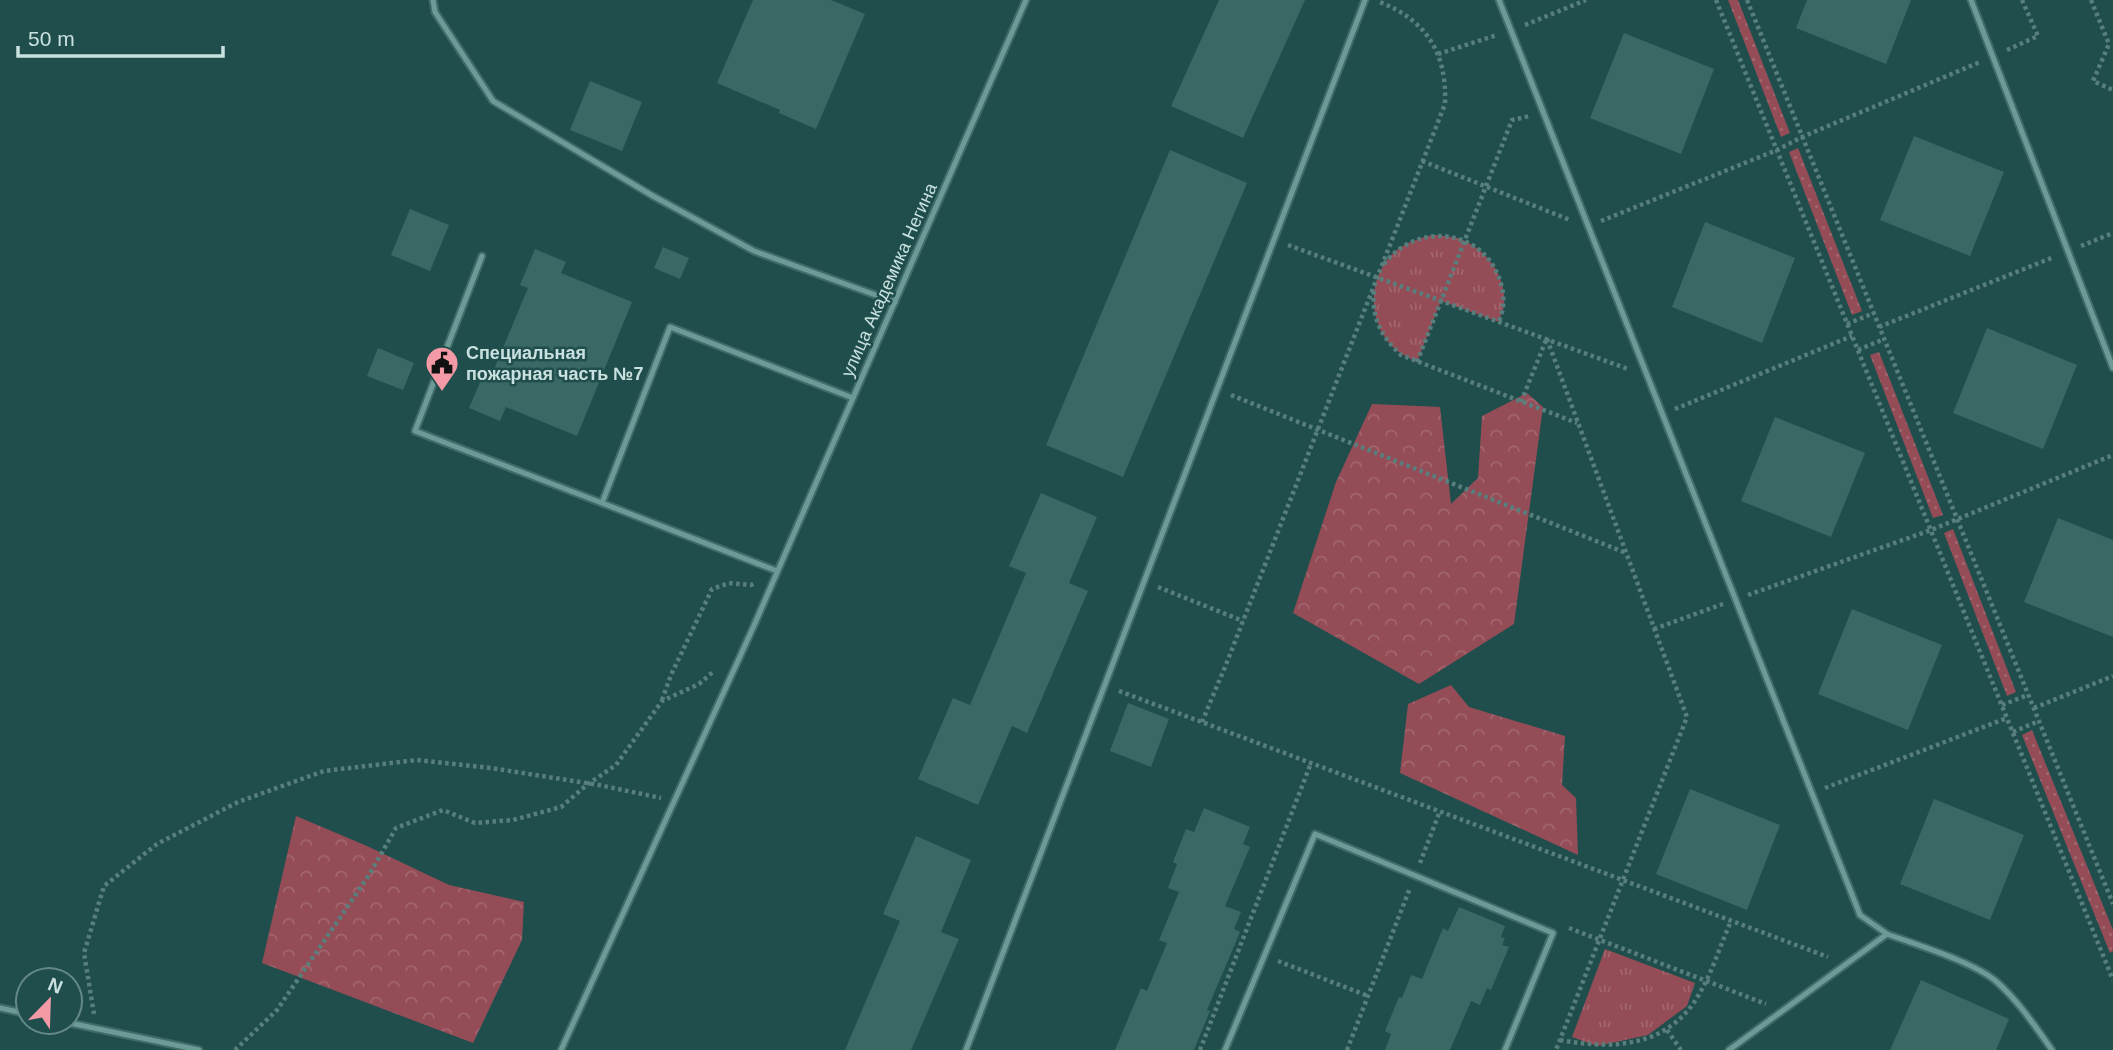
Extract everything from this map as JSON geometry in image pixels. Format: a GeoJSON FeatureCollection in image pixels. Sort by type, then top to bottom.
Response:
{"type":"FeatureCollection","features":[{"type":"Feature","properties":{"kind":"lane"},"geometry":{"type":"LineString","coordinates":[[433,0],[435,12],[493,101],[653,196],[754,251],[895,302]]}},
{"type":"Feature","properties":{"kind":"lane","name":"улица Академика Негина"},"geometry":{"type":"LineString","coordinates":[[561,1050],[777,571],[1026,0]]}},
{"type":"Feature","properties":{"kind":"lane"},"geometry":{"type":"LineString","coordinates":[[966,1050],[1365,0]]}},
{"type":"Feature","properties":{"kind":"lane"},"geometry":{"type":"LineString","coordinates":[[1499,0],[1860,915],[1887,934],[1976,969],[1996,980],[2021,1007],[2052,1050]]}},
{"type":"Feature","properties":{"kind":"lane"},"geometry":{"type":"LineString","coordinates":[[1971,0],[2113,368]]}},
{"type":"Feature","properties":{"kind":"lane"},"geometry":{"type":"LineString","coordinates":[[482,256],[415,431],[777,571]]}},
{"type":"Feature","properties":{"kind":"lane"},"geometry":{"type":"LineString","coordinates":[[601,503],[670,327],[853,397]]}},
{"type":"Feature","properties":{"kind":"lane"},"geometry":{"type":"LineString","coordinates":[[1225,1050],[1315,834],[1553,933],[1505,1050]]}},
{"type":"Feature","properties":{"kind":"lane"},"geometry":{"type":"LineString","coordinates":[[1729,1050],[1887,934]]}},
{"type":"Feature","properties":{"kind":"lane"},"geometry":{"type":"LineString","coordinates":[[84,1026],[199,1050]]}},
{"type":"Feature","properties":{"kind":"path"},"geometry":{"type":"LineString","coordinates":[[1202,722],[1445,104],[1443,70],[1438,54],[1422,29],[1399,10],[1376,0]]}},
{"type":"Feature","properties":{"kind":"path"},"geometry":{"type":"LineString","coordinates":[[1716,0],[2113,979]]}},
{"type":"Feature","properties":{"kind":"path"},"geometry":{"type":"LineString","coordinates":[[1747,0],[2113,904]]}},
{"type":"Feature","properties":{"kind":"path"},"geometry":{"type":"LineString","coordinates":[[1422,161],[1548,213],[1589,226],[1777,150],[2038,36],[2022,0]]}},
{"type":"Feature","properties":{"kind":"path"},"geometry":{"type":"LineString","coordinates":[[2091,0],[2109,44],[2093,82],[2113,90]]}},
{"type":"Feature","properties":{"kind":"path"},"geometry":{"type":"LineString","coordinates":[[1417,362],[1513,120],[1544,113]]}},
{"type":"Feature","properties":{"kind":"path"},"geometry":{"type":"LineString","coordinates":[[1879,327],[2113,233]]}},
{"type":"Feature","properties":{"kind":"path"},"geometry":{"type":"LineString","coordinates":[[1499,322],[1504,305],[1499,275],[1491,262],[1465,241],[1450,236],[1432,235],[1414,240],[1385,261],[1377,277],[1373,295],[1374,312],[1379,328],[1401,355],[1577,423]]}},
{"type":"Feature","properties":{"kind":"path"},"geometry":{"type":"LineString","coordinates":[[1274,240],[1646,376]]}},
{"type":"Feature","properties":{"kind":"path"},"geometry":{"type":"LineString","coordinates":[[1847,324],[1874,313]]}},
{"type":"Feature","properties":{"kind":"path"},"geometry":{"type":"LineString","coordinates":[[1662,413],[1852,336]]}},
{"type":"Feature","properties":{"kind":"path"},"geometry":{"type":"LineString","coordinates":[[1521,402],[1546,339]]}},
{"type":"Feature","properties":{"kind":"path"},"geometry":{"type":"LineString","coordinates":[[1546,339],[1687,717],[1556,1050]]}},
{"type":"Feature","properties":{"kind":"path"},"geometry":{"type":"LineString","coordinates":[[1858,350],[1884,339]]}},
{"type":"Feature","properties":{"kind":"path"},"geometry":{"type":"LineString","coordinates":[[1217,390],[1626,554]]}},
{"type":"Feature","properties":{"kind":"path"},"geometry":{"type":"LineString","coordinates":[[1654,629],[1931,530],[2113,455]]}},
{"type":"Feature","properties":{"kind":"path"},"geometry":{"type":"LineString","coordinates":[[235,1050],[276,1010],[354,898],[396,828],[443,810],[475,823],[513,820],[561,807],[616,765],[662,701],[671,675],[712,589],[729,583],[751,584],[777,571]]}},
{"type":"Feature","properties":{"kind":"path"},"geometry":{"type":"LineString","coordinates":[[1144,581],[1243,621]]}},
{"type":"Feature","properties":{"kind":"path"},"geometry":{"type":"LineString","coordinates":[[662,701],[699,684],[719,667]]}},
{"type":"Feature","properties":{"kind":"path"},"geometry":{"type":"LineString","coordinates":[[2034,708],[2113,676]]}},
{"type":"Feature","properties":{"kind":"path"},"geometry":{"type":"LineString","coordinates":[[1105,685],[1847,964]]}},
{"type":"Feature","properties":{"kind":"path"},"geometry":{"type":"LineString","coordinates":[[2002,705],[2028,695]]}},
{"type":"Feature","properties":{"kind":"path"},"geometry":{"type":"LineString","coordinates":[[1812,793],[2007,718]]}},
{"type":"Feature","properties":{"kind":"path"},"geometry":{"type":"LineString","coordinates":[[2013,732],[2039,722]]}},
{"type":"Feature","properties":{"kind":"path"},"geometry":{"type":"LineString","coordinates":[[96,1028],[84,953],[104,886],[157,844],[238,802],[324,771],[417,760],[491,768],[675,801]]}},
{"type":"Feature","properties":{"kind":"path"},"geometry":{"type":"LineString","coordinates":[[1200,1050],[1311,763]]}},
{"type":"Feature","properties":{"kind":"path"},"geometry":{"type":"LineString","coordinates":[[1347,1050],[1440,811]]}},
{"type":"Feature","properties":{"kind":"path"},"geometry":{"type":"LineString","coordinates":[[1560,1040],[1577,1046],[1615,1049],[1651,1040],[1667,1030],[1690,1008],[1706,981],[1731,921]]}},
{"type":"Feature","properties":{"kind":"path"},"geometry":{"type":"LineString","coordinates":[[1553,933],[1563,926],[1783,1011]]}},
{"type":"Feature","properties":{"kind":"path"},"geometry":{"type":"LineString","coordinates":[[1240,946],[1368,996]]}},
{"type":"Feature","properties":{"kind":"path"},"geometry":{"type":"LineString","coordinates":[[1667,1030],[1681,1050]]}},
{"type":"Feature","properties":{"kind":"green space"},"geometry":{"type":"Polygon","coordinates":[[[1728,0],[1738,0],[1790,133],[1781,137],[1728,0]]]}},
{"type":"Feature","properties":{"kind":"green space"},"geometry":{"type":"Polygon","coordinates":[[[1798,148],[1862,311],[1852,315],[1789,152],[1798,148]]]}},
{"type":"Feature","properties":{"kind":"green space"},"geometry":{"type":"Polygon","coordinates":[[[1432,235],[1461,239],[1482,252],[1499,276],[1503,286],[1504,306],[1499,322],[1441,301],[1417,362],[1396,350],[1382,333],[1374,307],[1374,293],[1382,267],[1390,256],[1405,245],[1432,235]]]}},
{"type":"Feature","properties":{"kind":"green space"},"geometry":{"type":"Polygon","coordinates":[[[1879,352],[1943,515],[1933,518],[1870,355],[1879,352]]]}},
{"type":"Feature","properties":{"kind":"green space"},"geometry":{"type":"Polygon","coordinates":[[[1527,393],[1543,407],[1514,624],[1419,684],[1293,613],[1336,482],[1372,404],[1440,407],[1451,504],[1478,478],[1482,416],[1527,393]]]}},
{"type":"Feature","properties":{"kind":"green space"},"geometry":{"type":"Polygon","coordinates":[[[1953,529],[2016,692],[2007,696],[1944,533],[1953,529]]]}},
{"type":"Feature","properties":{"kind":"green space"},"geometry":{"type":"Polygon","coordinates":[[[1451,685],[1469,707],[1565,736],[1562,785],[1576,798],[1578,855],[1400,773],[1408,704],[1451,685]]]}},
{"type":"Feature","properties":{"kind":"green space"},"geometry":{"type":"Polygon","coordinates":[[[2032,730],[2113,930],[2113,951],[2110,953],[2022,735],[2032,730]]]}},
{"type":"Feature","properties":{"kind":"green space"},"geometry":{"type":"Polygon","coordinates":[[[296,816],[449,885],[524,902],[522,940],[473,1043],[262,963],[296,816]]]}},
{"type":"Feature","properties":{"kind":"green space"},"geometry":{"type":"Polygon","coordinates":[[[1605,949],[1695,983],[1687,1006],[1648,1035],[1597,1046],[1572,1037],[1605,949]]]}},
{"type":"Feature","properties":{"kind":"building"},"geometry":{"type":"Polygon","coordinates":[[[753,0],[831,0],[865,14],[816,129],[717,83],[753,0]]]}},
{"type":"Feature","properties":{"kind":"building"},"geometry":{"type":"Polygon","coordinates":[[[1219,0],[1305,0],[1243,138],[1171,106],[1219,0]]]}},
{"type":"Feature","properties":{"kind":"building"},"geometry":{"type":"Polygon","coordinates":[[[1807,0],[1911,0],[1886,64],[1796,28],[1807,0]]]}},
{"type":"Feature","properties":{"kind":"building"},"geometry":{"type":"Polygon","coordinates":[[[1624,33],[1714,69],[1681,154],[1590,118],[1624,33]]]}},
{"type":"Feature","properties":{"kind":"building"},"geometry":{"type":"Polygon","coordinates":[[[590,81],[642,102],[622,151],[570,130],[590,81]]]}},
{"type":"Feature","properties":{"kind":"building"},"geometry":{"type":"Polygon","coordinates":[[[1914,136],[2004,172],[1970,256],[1880,220],[1914,136]]]}},
{"type":"Feature","properties":{"kind":"building"},"geometry":{"type":"Polygon","coordinates":[[[1170,150],[1247,183],[1123,477],[1046,445],[1170,150]]]}},
{"type":"Feature","properties":{"kind":"building"},"geometry":{"type":"Polygon","coordinates":[[[410,209],[449,225],[430,271],[391,255],[410,209]]]}},
{"type":"Feature","properties":{"kind":"building"},"geometry":{"type":"Polygon","coordinates":[[[1705,222],[1795,258],[1762,343],[1672,307],[1705,222]]]}},
{"type":"Feature","properties":{"kind":"building"},"geometry":{"type":"Polygon","coordinates":[[[663,247],[689,258],[680,279],[654,268],[663,247]]]}},
{"type":"Feature","properties":{"kind":"building"},"geometry":{"type":"Polygon","coordinates":[[[535,249],[566,262],[561,273],[632,302],[577,436],[506,407],[500,421],[469,408],[485,371],[492,374],[528,288],[520,285],[535,249]]]}},
{"type":"Feature","properties":{"kind":"building"},"geometry":{"type":"Polygon","coordinates":[[[1987,328],[2077,365],[2043,449],[1953,413],[1987,328]]]}},
{"type":"Feature","properties":{"kind":"building"},"geometry":{"type":"Polygon","coordinates":[[[378,348],[414,363],[403,390],[367,376],[378,348]]]}},
{"type":"Feature","properties":{"kind":"building"},"geometry":{"type":"Polygon","coordinates":[[[1775,417],[1865,453],[1831,537],[1741,501],[1775,417]]]}},
{"type":"Feature","properties":{"kind":"building"},"geometry":{"type":"Polygon","coordinates":[[[1041,493],[1097,517],[1069,583],[1088,591],[1027,733],[1012,726],[978,805],[918,779],[953,698],[970,705],[1026,573],[1009,566],[1041,493]]]}},
{"type":"Feature","properties":{"kind":"building"},"geometry":{"type":"Polygon","coordinates":[[[2058,518],[2113,540],[2113,637],[2024,602],[2058,518]]]}},
{"type":"Feature","properties":{"kind":"building"},"geometry":{"type":"Polygon","coordinates":[[[1852,609],[1942,645],[1908,730],[1818,694],[1852,609]]]}},
{"type":"Feature","properties":{"kind":"building"},"geometry":{"type":"Polygon","coordinates":[[[1128,703],[1169,719],[1151,767],[1110,751],[1128,703]]]}},
{"type":"Feature","properties":{"kind":"building"},"geometry":{"type":"Polygon","coordinates":[[[1690,789],[1780,825],[1747,910],[1656,874],[1690,789]]]}},
{"type":"Feature","properties":{"kind":"building"},"geometry":{"type":"Polygon","coordinates":[[[1934,799],[2024,835],[1990,920],[1900,884],[1934,799]]]}},
{"type":"Feature","properties":{"kind":"building"},"geometry":{"type":"Polygon","coordinates":[[[1204,808],[1250,827],[1243,844],[1250,847],[1225,906],[1241,912],[1234,929],[1240,932],[1207,1010],[1210,1011],[1194,1050],[1115,1050],[1141,988],[1147,991],[1167,943],[1159,940],[1179,892],[1168,888],[1177,864],[1173,862],[1186,829],[1194,832],[1204,808]]]}},
{"type":"Feature","properties":{"kind":"building"},"geometry":{"type":"Polygon","coordinates":[[[916,836],[971,860],[941,932],[959,939],[911,1050],[845,1050],[900,921],[883,914],[916,836]]]}},
{"type":"Feature","properties":{"kind":"building"},"geometry":{"type":"Polygon","coordinates":[[[1459,907],[1505,926],[1501,937],[1505,938],[1502,945],[1509,947],[1491,990],[1487,988],[1480,1005],[1471,1001],[1450,1050],[1385,1050],[1391,1034],[1385,1031],[1399,997],[1402,998],[1411,975],[1422,979],[1443,928],[1448,931],[1459,907]]]}},
{"type":"Feature","properties":{"kind":"building"},"geometry":{"type":"Polygon","coordinates":[[[1921,980],[2009,1019],[1996,1050],[1890,1050],[1921,980]]]}},
{"type":"Feature","properties":{"kind":"place","name":"Специальная пожарная часть №7"},"geometry":{"type":"Point","coordinates":[442,393]}}]}
